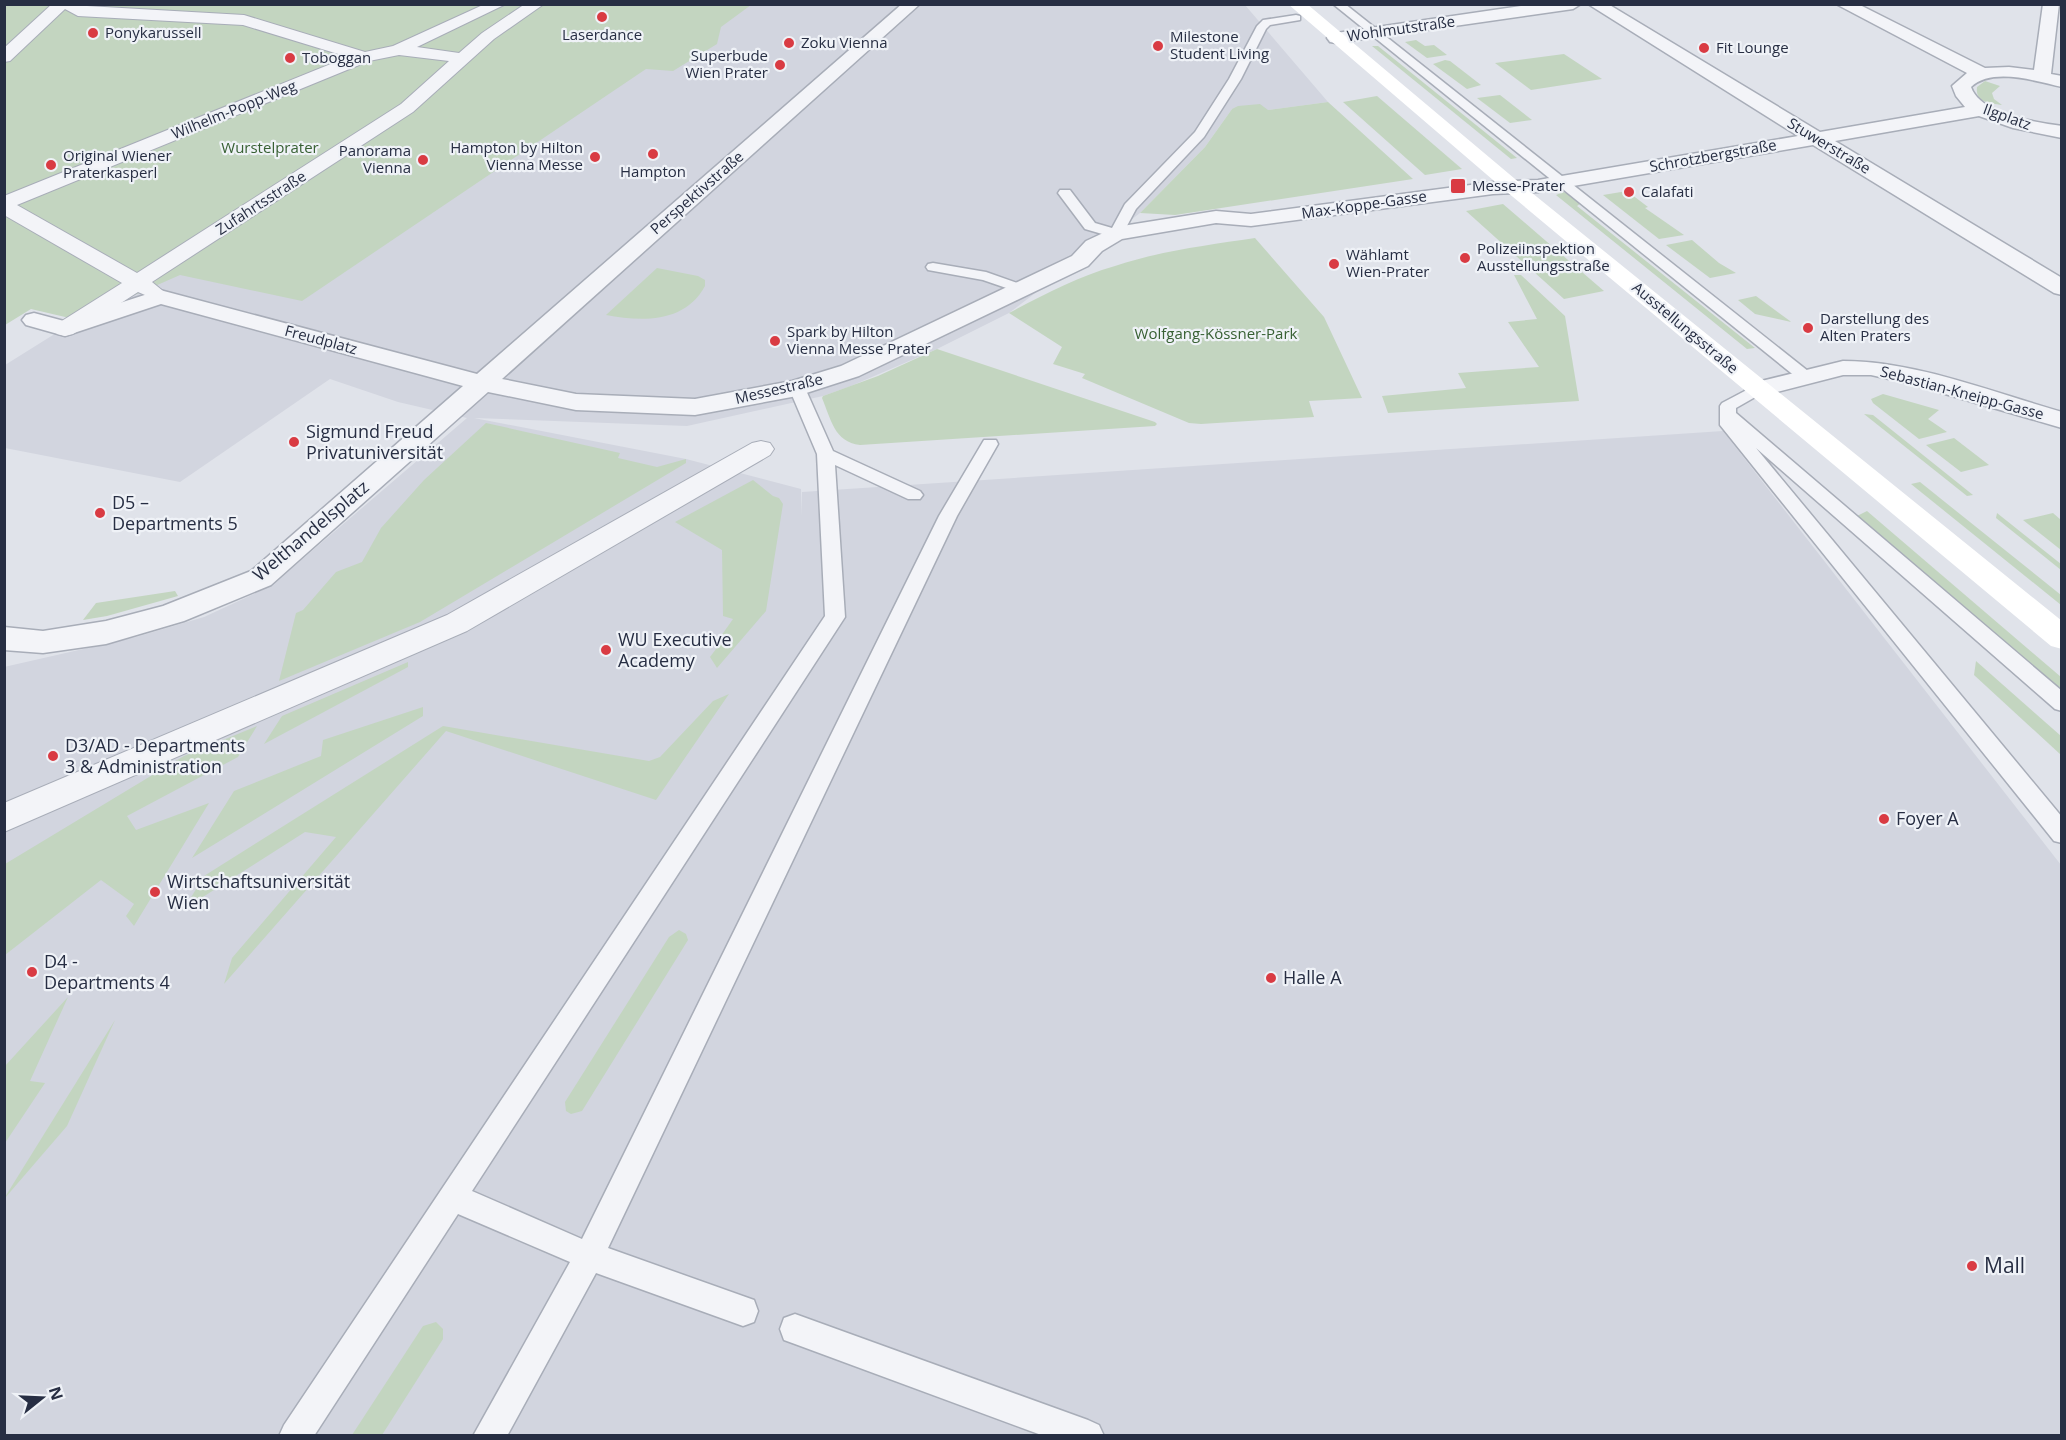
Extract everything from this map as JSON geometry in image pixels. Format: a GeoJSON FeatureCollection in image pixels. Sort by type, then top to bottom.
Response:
{"type":"FeatureCollection","features":[{"type":"Feature","properties":{"kind":"main road","name":"Ausstellungsstraße"},"geometry":{"type":"LineString","coordinates":[[1300,13],[1336,38],[1514,188],[2061,639]]}},
{"type":"Feature","properties":{"kind":"street"},"geometry":{"type":"LineString","coordinates":[[4,57],[11,44],[62,4]]}},
{"type":"Feature","properties":{"kind":"street"},"geometry":{"type":"LineString","coordinates":[[68,4],[78,10],[244,20],[363,57]]}},
{"type":"Feature","properties":{"kind":"street"},"geometry":{"type":"LineString","coordinates":[[136,13],[156,4]]}},
{"type":"Feature","properties":{"kind":"street"},"geometry":{"type":"LineString","coordinates":[[399,50],[499,4]]}},
{"type":"Feature","properties":{"kind":"street","name":"Zufahrtsstraße"},"geometry":{"type":"LineString","coordinates":[[65,329],[407,108],[511,19],[537,4]]}},
{"type":"Feature","properties":{"kind":"street","name":"Perspektivstraße"},"geometry":{"type":"LineString","coordinates":[[482,382],[912,4]]}},
{"type":"Feature","properties":{"kind":"street","name":"Wohlmutstraße"},"geometry":{"type":"LineString","coordinates":[[1336,38],[1573,4]]}},
{"type":"Feature","properties":{"kind":"street","name":"Stuwerstraße"},"geometry":{"type":"LineString","coordinates":[[1596,4],[2061,288]]}},
{"type":"Feature","properties":{"kind":"street"},"geometry":{"type":"LineString","coordinates":[[1844,4],[1983,74]]}},
{"type":"Feature","properties":{"kind":"street"},"geometry":{"type":"LineString","coordinates":[[2042,77],[2051,4]]}},
{"type":"Feature","properties":{"kind":"street"},"geometry":{"type":"LineString","coordinates":[[244,20],[270,8]]}},
{"type":"Feature","properties":{"kind":"street"},"geometry":{"type":"LineString","coordinates":[[399,50],[463,58]]}},
{"type":"Feature","properties":{"kind":"street","name":"Wilhelm-Popp-Weg"},"geometry":{"type":"LineString","coordinates":[[4,204],[363,57],[399,50]]}},
{"type":"Feature","properties":{"kind":"street","name":"Ilgplatz"},"geometry":{"type":"LineString","coordinates":[[2061,82],[2008,73],[1983,74],[1967,79],[1961,86],[1966,99],[1983,110],[2029,127],[2061,132]]}},
{"type":"Feature","properties":{"kind":"street","name":"Schrotzbergstraße"},"geometry":{"type":"LineString","coordinates":[[1514,188],[1983,110]]}},
{"type":"Feature","properties":{"kind":"street","name":"Max-Koppe-Gasse"},"geometry":{"type":"LineString","coordinates":[[1116,234],[1216,218],[1251,220],[1486,189],[1514,188]]}},
{"type":"Feature","properties":{"kind":"street"},"geometry":{"type":"LineString","coordinates":[[4,204],[59,239],[138,282],[160,297]]}},
{"type":"Feature","properties":{"kind":"street","name":"Max-Koppe-Gasse"},"geometry":{"type":"LineString","coordinates":[[1080,261],[1177,237],[1225,231],[1251,220]]}},
{"type":"Feature","properties":{"kind":"street","name":"Messestraße"},"geometry":{"type":"LineString","coordinates":[[482,382],[576,402],[695,407],[797,388],[850,371],[1018,288],[1080,261],[1094,246],[1116,234]]}},
{"type":"Feature","properties":{"kind":"street"},"geometry":{"type":"LineString","coordinates":[[34,320],[65,329],[160,297]]}},
{"type":"Feature","properties":{"kind":"street","name":"Freudplatz"},"geometry":{"type":"LineString","coordinates":[[160,297],[482,382]]}},
{"type":"Feature","properties":{"kind":"street","name":"Sebastian-Kneipp-Gasse"},"geometry":{"type":"LineString","coordinates":[[1758,389],[1843,368],[1883,370],[2061,420]]}},
{"type":"Feature","properties":{"kind":"street","name":"Welthandelsplatz"},"geometry":{"type":"LineString","coordinates":[[4,638],[16,642],[52,642],[128,629],[210,601],[261,578],[482,382]]}},
{"type":"Feature","properties":{"kind":"street"},"geometry":{"type":"LineString","coordinates":[[4,818],[522,596],[761,449]]}},
{"type":"Feature","properties":{"kind":"lane"},"geometry":{"type":"LineString","coordinates":[[1338,4],[1806,378]]}},
{"type":"Feature","properties":{"kind":"lane","name":"Ausstellungsstraße"},"geometry":{"type":"LineString","coordinates":[[1264,10],[1276,17],[1300,13]]}},
{"type":"Feature","properties":{"kind":"lane"},"geometry":{"type":"LineString","coordinates":[[1065,193],[1090,226],[1116,234],[1130,207],[1200,134],[1236,79],[1261,28],[1267,22],[1300,13]]}},
{"type":"Feature","properties":{"kind":"lane"},"geometry":{"type":"LineString","coordinates":[[933,267],[986,276],[1018,288]]}},
{"type":"Feature","properties":{"kind":"lane"},"geometry":{"type":"LineString","coordinates":[[295,1436],[835,617],[826,454],[797,388]]}},
{"type":"Feature","properties":{"kind":"lane"},"geometry":{"type":"LineString","coordinates":[[1758,389],[1728,406],[1728,425],[2061,834]]}},
{"type":"Feature","properties":{"kind":"lane"},"geometry":{"type":"LineString","coordinates":[[1728,414],[2061,703]]}},
{"type":"Feature","properties":{"kind":"lane"},"geometry":{"type":"LineString","coordinates":[[489,1436],[589,1256],[948,516],[990,444]]}},
{"type":"Feature","properties":{"kind":"lane"},"geometry":{"type":"LineString","coordinates":[[826,454],[914,495]]}},
{"type":"Feature","properties":{"kind":"lane"},"geometry":{"type":"LineString","coordinates":[[452,1197],[589,1256],[743,1311]]}},
{"type":"Feature","properties":{"kind":"lane"},"geometry":{"type":"LineString","coordinates":[[795,1329],[1088,1436]]}},
{"type":"Feature","properties":{"kind":"shaded area"},"geometry":{"type":"Polygon","coordinates":[[[5,5],[1245,5],[1328,102],[1268,110],[1232,109],[1205,147],[1140,213],[1009,313],[937,349],[823,396],[687,426],[474,418],[686,459],[801,489],[802,516],[802,492],[1723,431],[2061,865],[2061,1435],[5,1435],[4,667],[136,637],[204,617],[271,586],[467,418],[398,402],[330,379],[180,482],[5,448],[5,365],[77,320],[5,5]]]}},
{"type":"Feature","properties":{"kind":"green space","name":"Wurstelprater"},"geometry":{"type":"Polygon","coordinates":[[[5,5],[751,5],[721,27],[717,44],[673,71],[646,69],[302,301],[180,275],[78,320],[31,309],[5,325],[5,5]]]}},
{"type":"Feature","properties":{"kind":"green space"},"geometry":{"type":"Polygon","coordinates":[[[1416,40],[1425,46],[1434,45],[1447,55],[1427,58],[1405,42],[1416,40]]]}},
{"type":"Feature","properties":{"kind":"green space"},"geometry":{"type":"Polygon","coordinates":[[[1372,46],[1378,46],[1517,158],[1511,159],[1372,46]]]}},
{"type":"Feature","properties":{"kind":"green space"},"geometry":{"type":"Polygon","coordinates":[[[1564,54],[1602,79],[1531,90],[1495,63],[1564,54]]]}},
{"type":"Feature","properties":{"kind":"green space"},"geometry":{"type":"Polygon","coordinates":[[[1445,60],[1450,61],[1481,85],[1467,89],[1433,64],[1445,60]]]}},
{"type":"Feature","properties":{"kind":"green space"},"geometry":{"type":"Polygon","coordinates":[[[1985,81],[2000,86],[1992,93],[1994,99],[2002,105],[1984,101],[1978,96],[1977,87],[1985,81]]]}},
{"type":"Feature","properties":{"kind":"green space"},"geometry":{"type":"Polygon","coordinates":[[[1500,95],[1532,120],[1510,123],[1477,98],[1500,95]]]}},
{"type":"Feature","properties":{"kind":"green space"},"geometry":{"type":"Polygon","coordinates":[[[1377,96],[1462,169],[1425,175],[1343,102],[1377,96]]]}},
{"type":"Feature","properties":{"kind":"green space"},"geometry":{"type":"Polygon","coordinates":[[[1328,102],[1413,179],[1175,215],[1140,213],[1205,147],[1232,109],[1238,106],[1260,104],[1268,110],[1328,102]]]}},
{"type":"Feature","properties":{"kind":"green space"},"geometry":{"type":"Polygon","coordinates":[[[1627,191],[1648,207],[1645,208],[1684,235],[1659,239],[1603,195],[1627,191]]]}},
{"type":"Feature","properties":{"kind":"green space"},"geometry":{"type":"Polygon","coordinates":[[[1563,192],[1570,194],[1581,203],[1577,206],[1755,348],[1747,349],[1556,195],[1563,192]]]}},
{"type":"Feature","properties":{"kind":"green space"},"geometry":{"type":"Polygon","coordinates":[[[1503,204],[1604,291],[1564,299],[1466,211],[1503,204]]]}},
{"type":"Feature","properties":{"kind":"green space","name":"Wolfgang-Kössner-Park"},"geometry":{"type":"Polygon","coordinates":[[[1255,238],[1324,317],[1362,398],[1309,401],[1314,417],[1189,423],[1082,378],[1085,374],[1053,364],[1062,347],[1009,313],[1047,293],[1101,270],[1149,256],[1255,238]]]}},
{"type":"Feature","properties":{"kind":"green space"},"geometry":{"type":"Polygon","coordinates":[[[1692,240],[1719,263],[1736,273],[1710,278],[1666,245],[1692,240]]]}},
{"type":"Feature","properties":{"kind":"green space"},"geometry":{"type":"Polygon","coordinates":[[[657,268],[698,276],[705,280],[705,286],[686,307],[662,317],[634,319],[606,315],[657,268]]]}},
{"type":"Feature","properties":{"kind":"green space"},"geometry":{"type":"Polygon","coordinates":[[[1514,275],[1521,275],[1565,316],[1579,401],[1388,413],[1382,396],[1466,388],[1458,373],[1539,367],[1508,322],[1537,319],[1514,275]]]}},
{"type":"Feature","properties":{"kind":"green space"},"geometry":{"type":"Polygon","coordinates":[[[1756,296],[1791,322],[1755,314],[1738,300],[1756,296]]]}},
{"type":"Feature","properties":{"kind":"green space"},"geometry":{"type":"Polygon","coordinates":[[[937,349],[1157,424],[1155,426],[860,445],[851,443],[839,434],[831,421],[823,396],[878,376],[937,349]]]}},
{"type":"Feature","properties":{"kind":"green space"},"geometry":{"type":"Polygon","coordinates":[[[1883,394],[1939,410],[1928,419],[1947,432],[1919,439],[1873,403],[1871,399],[1883,394]]]}},
{"type":"Feature","properties":{"kind":"green space"},"geometry":{"type":"Polygon","coordinates":[[[1864,414],[1873,415],[1973,495],[1967,496],[1864,414]]]}},
{"type":"Feature","properties":{"kind":"green space"},"geometry":{"type":"Polygon","coordinates":[[[486,423],[620,453],[618,458],[657,467],[686,459],[686,463],[420,622],[279,681],[296,613],[303,610],[336,572],[362,562],[381,528],[424,480],[486,423]]]}},
{"type":"Feature","properties":{"kind":"green space"},"geometry":{"type":"Polygon","coordinates":[[[1954,438],[1989,465],[1961,472],[1926,445],[1954,438]]]}},
{"type":"Feature","properties":{"kind":"green space"},"geometry":{"type":"Polygon","coordinates":[[[753,480],[779,498],[783,504],[766,611],[717,668],[710,657],[722,641],[721,636],[733,619],[723,616],[722,550],[675,522],[753,480]]]}},
{"type":"Feature","properties":{"kind":"green space"},"geometry":{"type":"Polygon","coordinates":[[[1920,482],[2061,595],[2061,605],[1911,484],[1920,482]]]}},
{"type":"Feature","properties":{"kind":"green space"},"geometry":{"type":"Polygon","coordinates":[[[1867,511],[2061,677],[2061,695],[1855,517],[1867,511]]]}},
{"type":"Feature","properties":{"kind":"green space"},"geometry":{"type":"Polygon","coordinates":[[[1997,513],[2061,564],[2061,570],[1996,518],[1997,513]]]}},
{"type":"Feature","properties":{"kind":"green space"},"geometry":{"type":"Polygon","coordinates":[[[2053,513],[2061,520],[2061,550],[2023,520],[2053,513]]]}},
{"type":"Feature","properties":{"kind":"green space"},"geometry":{"type":"Polygon","coordinates":[[[175,591],[178,596],[107,616],[83,620],[96,603],[175,591]]]}},
{"type":"Feature","properties":{"kind":"green space"},"geometry":{"type":"Polygon","coordinates":[[[1976,661],[2061,736],[2061,755],[1974,675],[1976,661]]]}},
{"type":"Feature","properties":{"kind":"green space"},"geometry":{"type":"Polygon","coordinates":[[[408,662],[408,667],[264,744],[282,716],[408,662]]]}},
{"type":"Feature","properties":{"kind":"green space"},"geometry":{"type":"Polygon","coordinates":[[[729,694],[656,800],[446,731],[224,984],[232,958],[336,837],[305,832],[184,909],[204,876],[443,726],[649,761],[660,757],[713,701],[729,694]]]}},
{"type":"Feature","properties":{"kind":"green space"},"geometry":{"type":"Polygon","coordinates":[[[423,707],[423,716],[192,858],[234,791],[321,756],[323,740],[423,707]]]}},
{"type":"Feature","properties":{"kind":"green space"},"geometry":{"type":"Polygon","coordinates":[[[257,726],[238,757],[127,816],[136,830],[209,803],[134,926],[126,916],[134,904],[101,880],[5,955],[5,864],[184,756],[257,726]]]}},
{"type":"Feature","properties":{"kind":"green space"},"geometry":{"type":"Polygon","coordinates":[[[679,930],[686,934],[688,940],[582,1111],[571,1114],[566,1111],[565,1102],[669,937],[679,930]]]}},
{"type":"Feature","properties":{"kind":"green space"},"geometry":{"type":"Polygon","coordinates":[[[68,997],[30,1081],[45,1083],[5,1143],[5,1066],[68,997]]]}},
{"type":"Feature","properties":{"kind":"green space"},"geometry":{"type":"Polygon","coordinates":[[[115,1020],[67,1126],[5,1198],[5,1197],[115,1020]]]}},
{"type":"Feature","properties":{"kind":"green space"},"geometry":{"type":"Polygon","coordinates":[[[436,1322],[443,1329],[443,1339],[382,1435],[352,1435],[423,1326],[436,1322]]]}},
{"type":"Feature","properties":{"kind":"place","name":"Laserdance"},"geometry":{"type":"Point","coordinates":[602,17]}},
{"type":"Feature","properties":{"kind":"place","name":"Ponykarussell"},"geometry":{"type":"Point","coordinates":[93,33]}},
{"type":"Feature","properties":{"kind":"place","name":"Zoku Vienna"},"geometry":{"type":"Point","coordinates":[789,43]}},
{"type":"Feature","properties":{"kind":"place","name":"Milestone Student Living"},"geometry":{"type":"Point","coordinates":[1158,46]}},
{"type":"Feature","properties":{"kind":"place","name":"Fit Lounge"},"geometry":{"type":"Point","coordinates":[1704,48]}},
{"type":"Feature","properties":{"kind":"place","name":"Toboggan"},"geometry":{"type":"Point","coordinates":[290,58]}},
{"type":"Feature","properties":{"kind":"place","name":"Superbude Wien Prater"},"geometry":{"type":"Point","coordinates":[780,65]}},
{"type":"Feature","properties":{"kind":"place","name":"Hampton"},"geometry":{"type":"Point","coordinates":[653,154]}},
{"type":"Feature","properties":{"kind":"place","name":"Hampton by Hilton Vienna Messe"},"geometry":{"type":"Point","coordinates":[595,157]}},
{"type":"Feature","properties":{"kind":"place","name":"Panorama Vienna"},"geometry":{"type":"Point","coordinates":[423,160]}},
{"type":"Feature","properties":{"kind":"place","name":"Original Wiener Praterkasperl"},"geometry":{"type":"Point","coordinates":[51,165]}},
{"type":"Feature","properties":{"kind":"place","name":"Messe-Prater"},"geometry":{"type":"Point","coordinates":[1458,186]}},
{"type":"Feature","properties":{"kind":"place","name":"Calafati"},"geometry":{"type":"Point","coordinates":[1629,192]}},
{"type":"Feature","properties":{"kind":"place","name":"Polizeiinspektion Ausstellungsstraße"},"geometry":{"type":"Point","coordinates":[1465,258]}},
{"type":"Feature","properties":{"kind":"place","name":"Wählamt Wien-Prater"},"geometry":{"type":"Point","coordinates":[1334,264]}},
{"type":"Feature","properties":{"kind":"place","name":"Darstellung des Alten Praters"},"geometry":{"type":"Point","coordinates":[1808,328]}},
{"type":"Feature","properties":{"kind":"place","name":"Spark by Hilton Vienna Messe Prater"},"geometry":{"type":"Point","coordinates":[775,341]}},
{"type":"Feature","properties":{"kind":"place","name":"Sigmund Freud Privatuniversität"},"geometry":{"type":"Point","coordinates":[294,442]}},
{"type":"Feature","properties":{"kind":"place","name":"D5 – Departments 5"},"geometry":{"type":"Point","coordinates":[100,513]}},
{"type":"Feature","properties":{"kind":"place","name":"WU Executive Academy"},"geometry":{"type":"Point","coordinates":[606,650]}},
{"type":"Feature","properties":{"kind":"place","name":"D3/AD - Departments 3 & Administration"},"geometry":{"type":"Point","coordinates":[53,756]}},
{"type":"Feature","properties":{"kind":"place","name":"Foyer A"},"geometry":{"type":"Point","coordinates":[1884,819]}},
{"type":"Feature","properties":{"kind":"place","name":"Wirtschaftsuniversität Wien"},"geometry":{"type":"Point","coordinates":[155,892]}},
{"type":"Feature","properties":{"kind":"place","name":"D4 - Departments 4"},"geometry":{"type":"Point","coordinates":[32,972]}},
{"type":"Feature","properties":{"kind":"place","name":"Halle A"},"geometry":{"type":"Point","coordinates":[1271,978]}},
{"type":"Feature","properties":{"kind":"place","name":"Mall"},"geometry":{"type":"Point","coordinates":[1972,1266]}}]}
